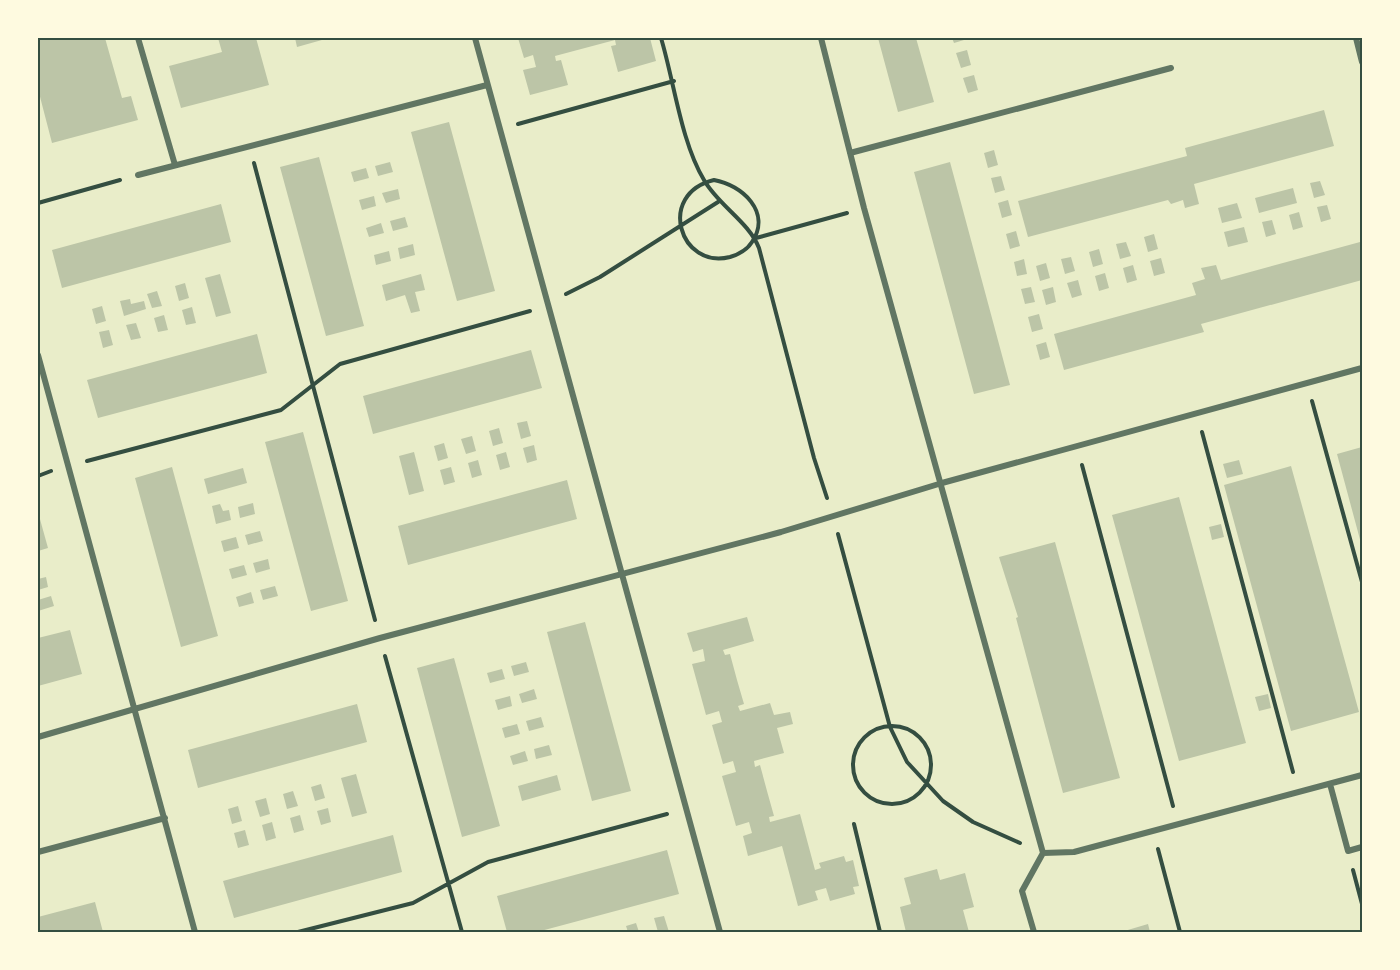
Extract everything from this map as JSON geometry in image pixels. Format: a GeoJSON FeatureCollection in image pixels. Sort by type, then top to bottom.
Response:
{"type":"FeatureCollection","features":[{"type":"Feature","properties":{"kind":"street"},"geometry":{"type":"LineString","coordinates":[[138,38],[175,165]]}},
{"type":"Feature","properties":{"kind":"street"},"geometry":{"type":"LineString","coordinates":[[475,38],[621,573],[688,808],[720,933]]}},
{"type":"Feature","properties":{"kind":"street"},"geometry":{"type":"LineString","coordinates":[[821,38],[864,208],[1043,853],[1022,891],[1034,933]]}},
{"type":"Feature","properties":{"kind":"street"},"geometry":{"type":"LineString","coordinates":[[1356,38],[1362,62]]}},
{"type":"Feature","properties":{"kind":"street"},"geometry":{"type":"LineString","coordinates":[[850,153],[1171,68]]}},
{"type":"Feature","properties":{"kind":"street"},"geometry":{"type":"LineString","coordinates":[[138,175],[250,148],[487,85]]}},
{"type":"Feature","properties":{"kind":"street"},"geometry":{"type":"LineString","coordinates":[[38,355],[195,933]]}},
{"type":"Feature","properties":{"kind":"street"},"geometry":{"type":"LineString","coordinates":[[38,737],[380,638],[834,517],[942,483],[1362,368]]}},
{"type":"Feature","properties":{"kind":"street"},"geometry":{"type":"LineString","coordinates":[[1043,853],[1074,852],[1362,775]]}},
{"type":"Feature","properties":{"kind":"street"},"geometry":{"type":"LineString","coordinates":[[1330,784],[1348,851],[1362,847]]}},
{"type":"Feature","properties":{"kind":"street"},"geometry":{"type":"LineString","coordinates":[[38,852],[165,818]]}},
{"type":"Feature","properties":{"kind":"path"},"geometry":{"type":"LineString","coordinates":[[661,38],[674,81],[692,160],[718,201],[755,238]]}},
{"type":"Feature","properties":{"kind":"path"},"geometry":{"type":"LineString","coordinates":[[501,128],[674,81]]}},
{"type":"Feature","properties":{"kind":"path"},"geometry":{"type":"LineString","coordinates":[[250,148],[311,384],[462,933]]}},
{"type":"Feature","properties":{"kind":"path"},"geometry":{"type":"LineString","coordinates":[[38,195],[39,203],[138,175]]}},
{"type":"Feature","properties":{"kind":"path"},"geometry":{"type":"LineString","coordinates":[[864,208],[755,238],[741,253],[715,258],[699,253],[687,242],[680,228],[680,211],[686,196],[698,185],[705,182],[725,182],[745,193],[758,218],[755,238],[814,458],[834,517],[890,727],[907,762],[943,801],[973,822],[1043,853]]}},
{"type":"Feature","properties":{"kind":"path"},"geometry":{"type":"LineString","coordinates":[[67,467],[281,410],[311,384],[340,364],[548,306],[573,289],[600,277],[680,228],[718,201]]}},
{"type":"Feature","properties":{"kind":"path"},"geometry":{"type":"LineString","coordinates":[[1307,383],[1362,582]]}},
{"type":"Feature","properties":{"kind":"path"},"geometry":{"type":"LineString","coordinates":[[1197,414],[1298,793]]}},
{"type":"Feature","properties":{"kind":"path"},"geometry":{"type":"LineString","coordinates":[[1078,447],[1178,823]]}},
{"type":"Feature","properties":{"kind":"path"},"geometry":{"type":"LineString","coordinates":[[890,727],[908,730],[927,748],[930,766],[926,783],[913,798],[895,804],[876,801],[868,796],[856,781],[853,763],[859,745],[872,732],[890,727]]}},
{"type":"Feature","properties":{"kind":"path"},"geometry":{"type":"LineString","coordinates":[[298,933],[413,903],[488,862],[688,808]]}},
{"type":"Feature","properties":{"kind":"path"},"geometry":{"type":"LineString","coordinates":[[854,824],[880,933]]}},
{"type":"Feature","properties":{"kind":"path"},"geometry":{"type":"LineString","coordinates":[[1154,832],[1180,933]]}},
{"type":"Feature","properties":{"kind":"path"},"geometry":{"type":"LineString","coordinates":[[1348,851],[1362,904]]}},
{"type":"Feature","properties":{"kind":"building"},"geometry":{"type":"Polygon","coordinates":[[[38,38],[105,38],[122,98],[131,96],[138,120],[52,143],[38,89],[38,38]]]}},
{"type":"Feature","properties":{"kind":"building"},"geometry":{"type":"Polygon","coordinates":[[[218,38],[256,38],[269,85],[181,108],[169,66],[222,52],[218,38]]]}},
{"type":"Feature","properties":{"kind":"building"},"geometry":{"type":"Polygon","coordinates":[[[295,38],[329,38],[297,47],[295,38]]]}},
{"type":"Feature","properties":{"kind":"building"},"geometry":{"type":"Polygon","coordinates":[[[518,38],[635,38],[636,40],[650,38],[656,61],[618,72],[611,46],[616,45],[615,40],[555,56],[556,61],[561,60],[568,85],[530,95],[523,70],[536,67],[533,55],[524,58],[518,38]]]}},
{"type":"Feature","properties":{"kind":"building"},"geometry":{"type":"Polygon","coordinates":[[[878,38],[916,38],[934,102],[898,112],[878,38]]]}},
{"type":"Feature","properties":{"kind":"building"},"geometry":{"type":"Polygon","coordinates":[[[952,38],[964,38],[964,40],[954,43],[952,38]]]}},
{"type":"Feature","properties":{"kind":"building"},"geometry":{"type":"Polygon","coordinates":[[[967,50],[971,65],[961,68],[956,53],[967,50]]]}},
{"type":"Feature","properties":{"kind":"building"},"geometry":{"type":"Polygon","coordinates":[[[974,75],[978,90],[968,93],[963,78],[974,75]]]}},
{"type":"Feature","properties":{"kind":"building"},"geometry":{"type":"Polygon","coordinates":[[[1324,110],[1334,146],[1194,184],[1199,204],[1185,208],[1183,200],[1171,204],[1168,200],[1028,237],[1018,201],[1187,156],[1185,148],[1324,110]]]}},
{"type":"Feature","properties":{"kind":"building"},"geometry":{"type":"Polygon","coordinates":[[[449,122],[495,291],[457,301],[411,132],[449,122]]]}},
{"type":"Feature","properties":{"kind":"building"},"geometry":{"type":"Polygon","coordinates":[[[994,150],[998,165],[988,168],[984,153],[994,150]]]}},
{"type":"Feature","properties":{"kind":"building"},"geometry":{"type":"Polygon","coordinates":[[[319,157],[364,326],[326,336],[280,167],[319,157]]]}},
{"type":"Feature","properties":{"kind":"building"},"geometry":{"type":"Polygon","coordinates":[[[390,162],[393,172],[378,176],[375,166],[390,162]]]}},
{"type":"Feature","properties":{"kind":"building"},"geometry":{"type":"Polygon","coordinates":[[[950,162],[1010,385],[974,394],[914,172],[950,162]]]}},
{"type":"Feature","properties":{"kind":"building"},"geometry":{"type":"Polygon","coordinates":[[[366,168],[369,178],[354,182],[351,172],[366,168]]]}},
{"type":"Feature","properties":{"kind":"building"},"geometry":{"type":"Polygon","coordinates":[[[1001,176],[1005,190],[995,193],[991,178],[1001,176]]]}},
{"type":"Feature","properties":{"kind":"building"},"geometry":{"type":"Polygon","coordinates":[[[1320,181],[1325,195],[1314,198],[1310,183],[1320,181]]]}},
{"type":"Feature","properties":{"kind":"building"},"geometry":{"type":"Polygon","coordinates":[[[1293,188],[1297,203],[1259,213],[1255,198],[1293,188]]]}},
{"type":"Feature","properties":{"kind":"building"},"geometry":{"type":"Polygon","coordinates":[[[398,189],[400,199],[386,203],[382,193],[398,189]]]}},
{"type":"Feature","properties":{"kind":"building"},"geometry":{"type":"Polygon","coordinates":[[[374,196],[376,206],[362,210],[359,200],[374,196]]]}},
{"type":"Feature","properties":{"kind":"building"},"geometry":{"type":"Polygon","coordinates":[[[1008,200],[1012,215],[1002,218],[998,203],[1008,200]]]}},
{"type":"Feature","properties":{"kind":"building"},"geometry":{"type":"Polygon","coordinates":[[[1237,203],[1242,218],[1222,223],[1218,208],[1237,203]]]}},
{"type":"Feature","properties":{"kind":"building"},"geometry":{"type":"Polygon","coordinates":[[[221,204],[231,242],[62,288],[52,250],[221,204]]]}},
{"type":"Feature","properties":{"kind":"building"},"geometry":{"type":"Polygon","coordinates":[[[1327,205],[1331,219],[1321,222],[1317,207],[1327,205]]]}},
{"type":"Feature","properties":{"kind":"building"},"geometry":{"type":"Polygon","coordinates":[[[1299,212],[1303,227],[1293,230],[1289,215],[1299,212]]]}},
{"type":"Feature","properties":{"kind":"building"},"geometry":{"type":"Polygon","coordinates":[[[405,217],[408,227],[393,231],[390,221],[405,217]]]}},
{"type":"Feature","properties":{"kind":"building"},"geometry":{"type":"Polygon","coordinates":[[[1272,220],[1276,234],[1266,237],[1262,222],[1272,220]]]}},
{"type":"Feature","properties":{"kind":"building"},"geometry":{"type":"Polygon","coordinates":[[[381,223],[384,233],[369,237],[366,228],[381,223]]]}},
{"type":"Feature","properties":{"kind":"building"},"geometry":{"type":"Polygon","coordinates":[[[1244,227],[1248,242],[1228,247],[1224,232],[1244,227]]]}},
{"type":"Feature","properties":{"kind":"building"},"geometry":{"type":"Polygon","coordinates":[[[1016,231],[1020,246],[1010,249],[1006,234],[1016,231]]]}},
{"type":"Feature","properties":{"kind":"building"},"geometry":{"type":"Polygon","coordinates":[[[1154,234],[1158,249],[1148,252],[1144,237],[1154,234]]]}},
{"type":"Feature","properties":{"kind":"building"},"geometry":{"type":"Polygon","coordinates":[[[1126,242],[1131,256],[1120,259],[1116,244],[1126,242]]]}},
{"type":"Feature","properties":{"kind":"building"},"geometry":{"type":"Polygon","coordinates":[[[1360,242],[1362,280],[1201,324],[1204,332],[1064,370],[1054,334],[1196,295],[1192,283],[1205,279],[1201,268],[1216,265],[1221,280],[1360,242]]]}},
{"type":"Feature","properties":{"kind":"building"},"geometry":{"type":"Polygon","coordinates":[[[413,244],[415,255],[400,259],[398,248],[413,244]]]}},
{"type":"Feature","properties":{"kind":"building"},"geometry":{"type":"Polygon","coordinates":[[[1099,249],[1103,264],[1093,267],[1089,252],[1099,249]]]}},
{"type":"Feature","properties":{"kind":"building"},"geometry":{"type":"Polygon","coordinates":[[[389,251],[391,261],[376,265],[374,255],[389,251]]]}},
{"type":"Feature","properties":{"kind":"building"},"geometry":{"type":"Polygon","coordinates":[[[1071,257],[1075,271],[1065,274],[1061,259],[1071,257]]]}},
{"type":"Feature","properties":{"kind":"building"},"geometry":{"type":"Polygon","coordinates":[[[1161,258],[1165,273],[1154,276],[1150,261],[1161,258]]]}},
{"type":"Feature","properties":{"kind":"building"},"geometry":{"type":"Polygon","coordinates":[[[1024,259],[1027,274],[1017,276],[1014,262],[1024,259]]]}},
{"type":"Feature","properties":{"kind":"building"},"geometry":{"type":"Polygon","coordinates":[[[1046,263],[1050,278],[1040,281],[1036,266],[1046,263]]]}},
{"type":"Feature","properties":{"kind":"building"},"geometry":{"type":"Polygon","coordinates":[[[1133,265],[1137,280],[1127,283],[1123,268],[1133,265]]]}},
{"type":"Feature","properties":{"kind":"building"},"geometry":{"type":"Polygon","coordinates":[[[1105,273],[1109,288],[1099,291],[1095,276],[1105,273]]]}},
{"type":"Feature","properties":{"kind":"building"},"geometry":{"type":"Polygon","coordinates":[[[220,274],[231,313],[216,317],[205,278],[220,274]]]}},
{"type":"Feature","properties":{"kind":"building"},"geometry":{"type":"Polygon","coordinates":[[[421,274],[425,290],[415,292],[420,311],[411,313],[405,295],[386,301],[382,285],[421,274]]]}},
{"type":"Feature","properties":{"kind":"building"},"geometry":{"type":"Polygon","coordinates":[[[1078,280],[1082,295],[1072,298],[1067,283],[1078,280]]]}},
{"type":"Feature","properties":{"kind":"building"},"geometry":{"type":"Polygon","coordinates":[[[185,283],[189,298],[179,301],[175,286],[185,283]]]}},
{"type":"Feature","properties":{"kind":"building"},"geometry":{"type":"Polygon","coordinates":[[[1031,287],[1035,302],[1025,304],[1021,289],[1031,287]]]}},
{"type":"Feature","properties":{"kind":"building"},"geometry":{"type":"Polygon","coordinates":[[[1053,287],[1056,302],[1046,305],[1042,290],[1053,287]]]}},
{"type":"Feature","properties":{"kind":"building"},"geometry":{"type":"Polygon","coordinates":[[[157,291],[162,306],[152,308],[147,294],[157,291]]]}},
{"type":"Feature","properties":{"kind":"building"},"geometry":{"type":"Polygon","coordinates":[[[130,299],[131,304],[144,301],[146,309],[124,316],[120,301],[130,299]]]}},
{"type":"Feature","properties":{"kind":"building"},"geometry":{"type":"Polygon","coordinates":[[[102,306],[106,321],[96,324],[92,309],[102,306]]]}},
{"type":"Feature","properties":{"kind":"building"},"geometry":{"type":"Polygon","coordinates":[[[192,307],[196,323],[186,325],[182,310],[192,307]]]}},
{"type":"Feature","properties":{"kind":"building"},"geometry":{"type":"Polygon","coordinates":[[[1039,314],[1043,329],[1032,332],[1028,317],[1039,314]]]}},
{"type":"Feature","properties":{"kind":"building"},"geometry":{"type":"Polygon","coordinates":[[[164,315],[168,330],[158,332],[154,318],[164,315]]]}},
{"type":"Feature","properties":{"kind":"building"},"geometry":{"type":"Polygon","coordinates":[[[136,323],[141,338],[131,340],[126,325],[136,323]]]}},
{"type":"Feature","properties":{"kind":"building"},"geometry":{"type":"Polygon","coordinates":[[[109,330],[113,345],[103,348],[99,332],[109,330]]]}},
{"type":"Feature","properties":{"kind":"building"},"geometry":{"type":"Polygon","coordinates":[[[257,334],[267,373],[98,418],[87,380],[257,334]]]}},
{"type":"Feature","properties":{"kind":"building"},"geometry":{"type":"Polygon","coordinates":[[[1046,342],[1050,357],[1040,360],[1036,345],[1046,342]]]}},
{"type":"Feature","properties":{"kind":"building"},"geometry":{"type":"Polygon","coordinates":[[[531,350],[542,388],[373,434],[363,396],[531,350]]]}},
{"type":"Feature","properties":{"kind":"building"},"geometry":{"type":"Polygon","coordinates":[[[527,421],[531,436],[521,439],[517,423],[527,421]]]}},
{"type":"Feature","properties":{"kind":"building"},"geometry":{"type":"Polygon","coordinates":[[[499,428],[503,443],[493,446],[489,431],[499,428]]]}},
{"type":"Feature","properties":{"kind":"building"},"geometry":{"type":"Polygon","coordinates":[[[303,432],[348,601],[311,611],[265,442],[303,432]]]}},
{"type":"Feature","properties":{"kind":"building"},"geometry":{"type":"Polygon","coordinates":[[[472,436],[476,451],[466,454],[461,439],[472,436]]]}},
{"type":"Feature","properties":{"kind":"building"},"geometry":{"type":"Polygon","coordinates":[[[444,443],[448,458],[438,461],[434,446],[444,443]]]}},
{"type":"Feature","properties":{"kind":"building"},"geometry":{"type":"Polygon","coordinates":[[[534,445],[537,460],[527,463],[523,448],[534,445]]]}},
{"type":"Feature","properties":{"kind":"building"},"geometry":{"type":"Polygon","coordinates":[[[1362,447],[1362,547],[1337,454],[1362,447]]]}},
{"type":"Feature","properties":{"kind":"building"},"geometry":{"type":"Polygon","coordinates":[[[414,452],[424,491],[409,495],[399,456],[414,452]]]}},
{"type":"Feature","properties":{"kind":"building"},"geometry":{"type":"Polygon","coordinates":[[[506,452],[510,467],[500,470],[496,455],[506,452]]]}},
{"type":"Feature","properties":{"kind":"building"},"geometry":{"type":"Polygon","coordinates":[[[478,460],[482,475],[472,478],[468,463],[478,460]]]}},
{"type":"Feature","properties":{"kind":"building"},"geometry":{"type":"Polygon","coordinates":[[[1239,460],[1243,474],[1227,478],[1223,464],[1239,460]]]}},
{"type":"Feature","properties":{"kind":"building"},"geometry":{"type":"Polygon","coordinates":[[[1291,466],[1359,712],[1291,731],[1224,485],[1291,466]]]}},
{"type":"Feature","properties":{"kind":"building"},"geometry":{"type":"Polygon","coordinates":[[[172,467],[218,636],[181,647],[135,478],[172,467]]]}},
{"type":"Feature","properties":{"kind":"building"},"geometry":{"type":"Polygon","coordinates":[[[451,467],[455,482],[444,485],[440,470],[451,467]]]}},
{"type":"Feature","properties":{"kind":"building"},"geometry":{"type":"Polygon","coordinates":[[[243,468],[247,483],[208,494],[204,479],[243,468]]]}},
{"type":"Feature","properties":{"kind":"building"},"geometry":{"type":"Polygon","coordinates":[[[567,480],[577,519],[408,565],[398,526],[567,480]]]}},
{"type":"Feature","properties":{"kind":"building"},"geometry":{"type":"Polygon","coordinates":[[[1179,497],[1246,743],[1179,761],[1112,515],[1179,497]]]}},
{"type":"Feature","properties":{"kind":"building"},"geometry":{"type":"Polygon","coordinates":[[[253,503],[255,514],[240,518],[238,507],[253,503]]]}},
{"type":"Feature","properties":{"kind":"building"},"geometry":{"type":"Polygon","coordinates":[[[220,504],[223,511],[229,510],[231,520],[216,524],[212,506],[220,504]]]}},
{"type":"Feature","properties":{"kind":"building"},"geometry":{"type":"Polygon","coordinates":[[[38,512],[48,548],[38,551],[38,512]]]}},
{"type":"Feature","properties":{"kind":"building"},"geometry":{"type":"Polygon","coordinates":[[[1221,524],[1224,537],[1212,540],[1209,527],[1221,524]]]}},
{"type":"Feature","properties":{"kind":"building"},"geometry":{"type":"Polygon","coordinates":[[[260,531],[263,541],[248,545],[245,535],[260,531]]]}},
{"type":"Feature","properties":{"kind":"building"},"geometry":{"type":"Polygon","coordinates":[[[236,537],[239,548],[224,552],[221,541],[236,537]]]}},
{"type":"Feature","properties":{"kind":"building"},"geometry":{"type":"Polygon","coordinates":[[[1055,542],[1120,778],[1063,793],[1016,618],[1018,617],[999,557],[1055,542]]]}},
{"type":"Feature","properties":{"kind":"building"},"geometry":{"type":"Polygon","coordinates":[[[268,559],[270,569],[256,573],[253,563],[268,559]]]}},
{"type":"Feature","properties":{"kind":"building"},"geometry":{"type":"Polygon","coordinates":[[[244,565],[247,575],[232,579],[229,569],[244,565]]]}},
{"type":"Feature","properties":{"kind":"building"},"geometry":{"type":"Polygon","coordinates":[[[46,577],[48,587],[38,590],[38,579],[46,577]]]}},
{"type":"Feature","properties":{"kind":"building"},"geometry":{"type":"Polygon","coordinates":[[[275,586],[278,596],[263,600],[260,590],[275,586]]]}},
{"type":"Feature","properties":{"kind":"building"},"geometry":{"type":"Polygon","coordinates":[[[251,592],[254,603],[239,607],[236,597],[251,592]]]}},
{"type":"Feature","properties":{"kind":"building"},"geometry":{"type":"Polygon","coordinates":[[[51,596],[54,606],[38,611],[38,600],[51,596]]]}},
{"type":"Feature","properties":{"kind":"building"},"geometry":{"type":"Polygon","coordinates":[[[747,617],[754,641],[723,650],[725,655],[730,654],[744,704],[738,706],[740,711],[770,703],[774,715],[790,712],[793,724],[777,728],[784,753],[754,761],[755,767],[760,765],[774,816],[769,817],[770,822],[800,814],[815,870],[821,868],[819,863],[844,856],[846,862],[853,860],[859,886],[853,887],[855,894],[830,901],[826,888],[815,891],[818,900],[798,906],[782,846],[748,856],[743,836],[752,833],[749,822],[736,826],[722,776],[736,772],[733,761],[723,764],[712,725],[722,722],[719,711],[706,715],[692,664],[705,661],[703,649],[693,652],[687,633],[747,617]]]}},
{"type":"Feature","properties":{"kind":"building"},"geometry":{"type":"Polygon","coordinates":[[[585,622],[631,791],[592,801],[547,632],[585,622]]]}},
{"type":"Feature","properties":{"kind":"building"},"geometry":{"type":"Polygon","coordinates":[[[70,630],[82,674],[38,686],[38,638],[70,630]]]}},
{"type":"Feature","properties":{"kind":"building"},"geometry":{"type":"Polygon","coordinates":[[[454,658],[500,826],[462,837],[417,668],[454,658]]]}},
{"type":"Feature","properties":{"kind":"building"},"geometry":{"type":"Polygon","coordinates":[[[526,662],[529,672],[514,676],[511,666],[526,662]]]}},
{"type":"Feature","properties":{"kind":"building"},"geometry":{"type":"Polygon","coordinates":[[[502,669],[505,679],[490,683],[487,673],[502,669]]]}},
{"type":"Feature","properties":{"kind":"building"},"geometry":{"type":"Polygon","coordinates":[[[534,689],[537,699],[522,703],[519,694],[534,689]]]}},
{"type":"Feature","properties":{"kind":"building"},"geometry":{"type":"Polygon","coordinates":[[[1268,694],[1271,708],[1259,711],[1255,697],[1268,694]]]}},
{"type":"Feature","properties":{"kind":"building"},"geometry":{"type":"Polygon","coordinates":[[[510,696],[512,706],[498,710],[495,700],[510,696]]]}},
{"type":"Feature","properties":{"kind":"building"},"geometry":{"type":"Polygon","coordinates":[[[357,704],[367,742],[198,788],[188,750],[357,704]]]}},
{"type":"Feature","properties":{"kind":"building"},"geometry":{"type":"Polygon","coordinates":[[[541,717],[544,727],[529,731],[526,721],[541,717]]]}},
{"type":"Feature","properties":{"kind":"building"},"geometry":{"type":"Polygon","coordinates":[[[517,724],[520,734],[505,738],[502,728],[517,724]]]}},
{"type":"Feature","properties":{"kind":"building"},"geometry":{"type":"Polygon","coordinates":[[[549,745],[552,755],[536,759],[534,749],[549,745]]]}},
{"type":"Feature","properties":{"kind":"building"},"geometry":{"type":"Polygon","coordinates":[[[525,751],[528,761],[513,765],[510,756],[525,751]]]}},
{"type":"Feature","properties":{"kind":"building"},"geometry":{"type":"Polygon","coordinates":[[[356,774],[367,813],[352,817],[341,778],[356,774]]]}},
{"type":"Feature","properties":{"kind":"building"},"geometry":{"type":"Polygon","coordinates":[[[557,775],[561,790],[522,801],[518,786],[557,775]]]}},
{"type":"Feature","properties":{"kind":"building"},"geometry":{"type":"Polygon","coordinates":[[[321,784],[325,798],[315,801],[311,787],[321,784]]]}},
{"type":"Feature","properties":{"kind":"building"},"geometry":{"type":"Polygon","coordinates":[[[293,791],[298,806],[287,809],[283,794],[293,791]]]}},
{"type":"Feature","properties":{"kind":"building"},"geometry":{"type":"Polygon","coordinates":[[[266,798],[270,814],[260,817],[255,801],[266,798]]]}},
{"type":"Feature","properties":{"kind":"building"},"geometry":{"type":"Polygon","coordinates":[[[238,806],[242,821],[232,824],[228,809],[238,806]]]}},
{"type":"Feature","properties":{"kind":"building"},"geometry":{"type":"Polygon","coordinates":[[[328,808],[331,822],[321,825],[317,811],[328,808]]]}},
{"type":"Feature","properties":{"kind":"building"},"geometry":{"type":"Polygon","coordinates":[[[300,815],[304,830],[294,833],[290,818],[300,815]]]}},
{"type":"Feature","properties":{"kind":"building"},"geometry":{"type":"Polygon","coordinates":[[[272,822],[276,838],[266,841],[262,825],[272,822]]]}},
{"type":"Feature","properties":{"kind":"building"},"geometry":{"type":"Polygon","coordinates":[[[245,830],[249,845],[238,848],[234,833],[245,830]]]}},
{"type":"Feature","properties":{"kind":"building"},"geometry":{"type":"Polygon","coordinates":[[[393,835],[402,872],[234,918],[223,881],[393,835]]]}},
{"type":"Feature","properties":{"kind":"building"},"geometry":{"type":"Polygon","coordinates":[[[667,850],[679,894],[537,932],[507,932],[497,896],[667,850]]]}},
{"type":"Feature","properties":{"kind":"building"},"geometry":{"type":"Polygon","coordinates":[[[937,869],[940,880],[965,873],[974,907],[963,910],[969,932],[906,932],[900,907],[911,904],[904,878],[937,869]]]}},
{"type":"Feature","properties":{"kind":"building"},"geometry":{"type":"Polygon","coordinates":[[[95,902],[103,932],[38,932],[38,917],[95,902]]]}},
{"type":"Feature","properties":{"kind":"building"},"geometry":{"type":"Polygon","coordinates":[[[664,916],[669,932],[658,932],[654,918],[664,916]]]}},
{"type":"Feature","properties":{"kind":"building"},"geometry":{"type":"Polygon","coordinates":[[[636,923],[639,932],[628,932],[626,926],[636,923]]]}},
{"type":"Feature","properties":{"kind":"building"},"geometry":{"type":"Polygon","coordinates":[[[1148,924],[1150,932],[1121,932],[1148,924]]]}}]}
